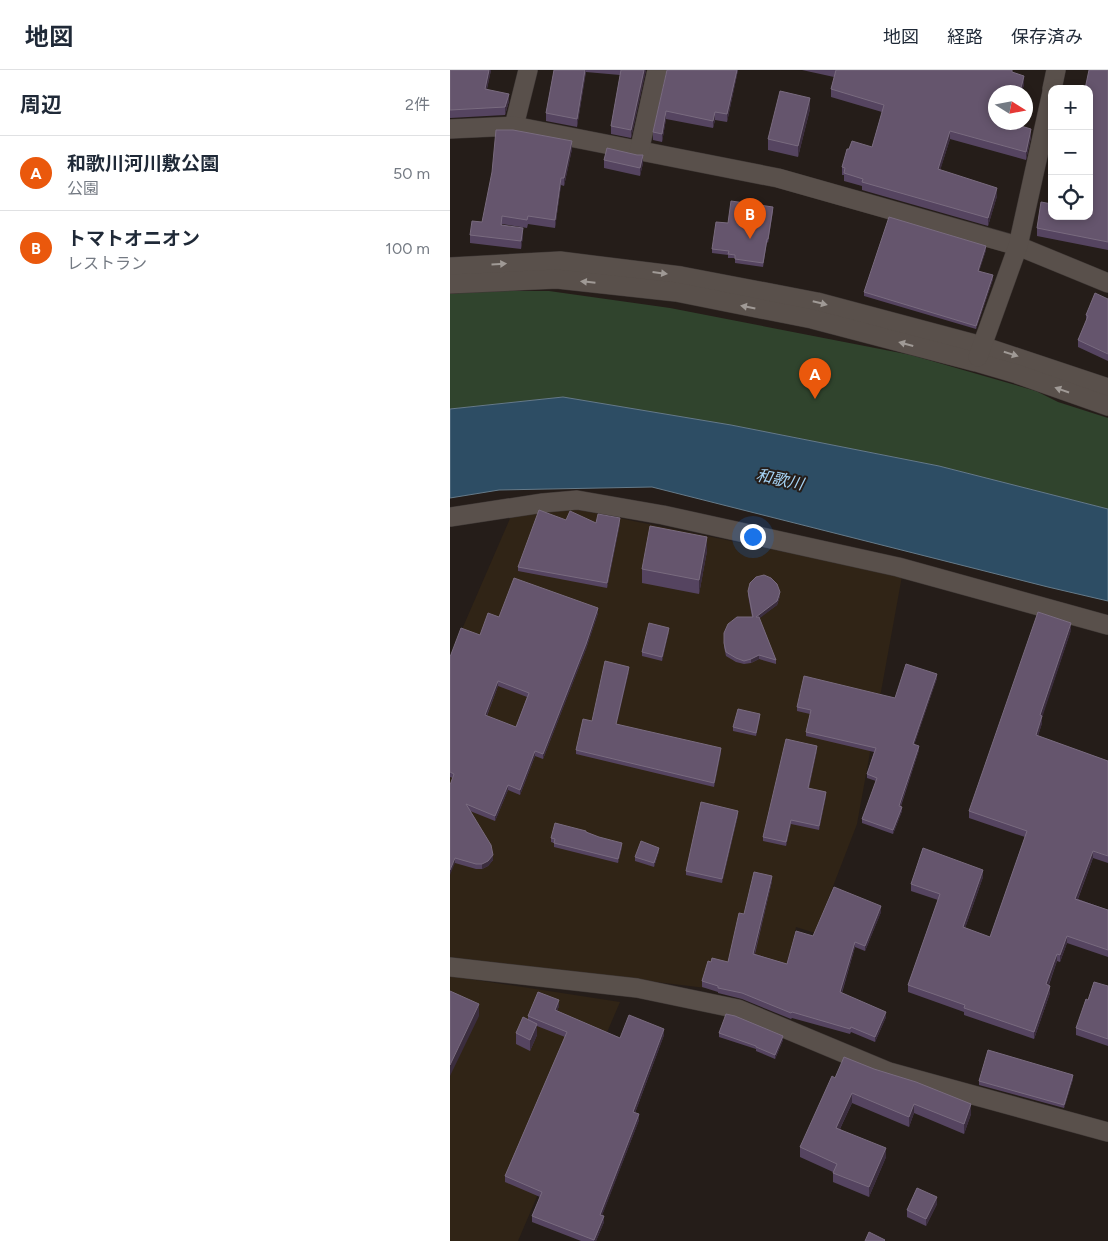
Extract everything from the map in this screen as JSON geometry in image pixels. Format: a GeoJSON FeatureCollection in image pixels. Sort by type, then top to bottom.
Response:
{"type":"FeatureCollection","features":[{"type":"Feature","properties":{"kind":"street"},"geometry":{"type":"LineString","coordinates":[[514,126],[528,70]]}},
{"type":"Feature","properties":{"kind":"street"},"geometry":{"type":"LineString","coordinates":[[639,152],[657,70]]}},
{"type":"Feature","properties":{"kind":"street"},"geometry":{"type":"LineString","coordinates":[[1053,85],[1056,70]]}},
{"type":"Feature","properties":{"kind":"street"},"geometry":{"type":"LineString","coordinates":[[979,354],[1018,246],[1048,108]]}},
{"type":"Feature","properties":{"kind":"street"},"geometry":{"type":"LineString","coordinates":[[450,129],[514,126],[778,178],[1018,246],[1108,282]]}},
{"type":"Feature","properties":{"kind":"street"},"geometry":{"type":"LineString","coordinates":[[450,267],[560,261],[682,276],[817,302],[979,354],[1017,374],[1108,406]]}},
{"type":"Feature","properties":{"kind":"street"},"geometry":{"type":"LineString","coordinates":[[450,284],[556,279],[676,292],[979,354],[1108,388]]}},
{"type":"Feature","properties":{"kind":"street"},"geometry":{"type":"LineString","coordinates":[[450,518],[543,503],[577,500],[663,515],[898,568],[1108,625]]}},
{"type":"Feature","properties":{"kind":"street"},"geometry":{"type":"LineString","coordinates":[[450,967],[637,988],[738,1009],[889,1072],[1108,1132]]}},
{"type":"Feature","properties":{"kind":"shaded area"},"geometry":{"type":"Polygon","coordinates":[[[565,507],[902,576],[857,824],[815,933],[796,927],[783,983],[706,988],[450,957],[450,657],[512,514],[565,507]]]}},
{"type":"Feature","properties":{"kind":"shaded area"},"geometry":{"type":"Polygon","coordinates":[[[450,976],[620,1002],[518,1241],[450,1241],[450,976]]]}},
{"type":"Feature","properties":{"kind":"green space"},"geometry":{"type":"Polygon","coordinates":[[[479,291],[549,291],[670,308],[911,355],[1036,391],[1058,402],[1108,418],[1108,509],[939,466],[731,425],[563,397],[450,409],[450,294],[479,291]]]}},
{"type":"Feature","properties":{"kind":"water","name":"和歌川"},"geometry":{"type":"Polygon","coordinates":[[[563,397],[731,425],[939,466],[1108,509],[1108,601],[652,487],[499,490],[450,498],[450,409],[563,397]]]}},
{"type":"Feature","properties":{"kind":"building"},"geometry":{"type":"Polygon","coordinates":[[[450,70],[489,70],[485,89],[509,94],[505,107],[450,110],[450,70]]]}},
{"type":"Feature","properties":{"kind":"building"},"geometry":{"type":"Polygon","coordinates":[[[554,70],[585,70],[577,119],[546,113],[554,70]]]}},
{"type":"Feature","properties":{"kind":"building"},"geometry":{"type":"Polygon","coordinates":[[[621,70],[644,70],[631,130],[611,126],[621,70]]]}},
{"type":"Feature","properties":{"kind":"building"},"geometry":{"type":"Polygon","coordinates":[[[667,70],[737,70],[727,114],[715,112],[713,121],[666,111],[662,134],[653,132],[667,70]]]}},
{"type":"Feature","properties":{"kind":"building"},"geometry":{"type":"Polygon","coordinates":[[[836,70],[1012,70],[1012,72],[1024,76],[1022,85],[988,85],[988,130],[1031,130],[1026,152],[950,131],[938,169],[997,188],[988,218],[862,182],[863,179],[844,173],[845,168],[842,167],[847,149],[849,149],[852,141],[872,147],[884,105],[831,89],[836,70]]]}},
{"type":"Feature","properties":{"kind":"building"},"geometry":{"type":"Polygon","coordinates":[[[1089,70],[1108,70],[1108,242],[1037,228],[1041,202],[1048,203],[1048,220],[1093,220],[1093,85],[1086,85],[1089,70]]]}},
{"type":"Feature","properties":{"kind":"building"},"geometry":{"type":"Polygon","coordinates":[[[780,91],[810,98],[798,146],[768,139],[780,91]]]}},
{"type":"Feature","properties":{"kind":"building"},"geometry":{"type":"Polygon","coordinates":[[[496,130],[513,130],[572,141],[564,178],[561,178],[555,220],[528,216],[527,220],[502,216],[501,225],[523,228],[521,241],[470,235],[472,221],[482,222],[492,172],[496,130]]]}},
{"type":"Feature","properties":{"kind":"building"},"geometry":{"type":"Polygon","coordinates":[[[607,148],[643,155],[640,168],[604,160],[607,148]]]}},
{"type":"Feature","properties":{"kind":"building"},"geometry":{"type":"Polygon","coordinates":[[[731,201],[773,207],[763,263],[735,259],[735,255],[728,254],[729,251],[712,249],[716,222],[728,223],[731,201]]]}},
{"type":"Feature","properties":{"kind":"building"},"geometry":{"type":"Polygon","coordinates":[[[889,217],[986,246],[978,271],[993,275],[976,326],[864,292],[889,217]]]}},
{"type":"Feature","properties":{"kind":"building"},"geometry":{"type":"Polygon","coordinates":[[[1095,293],[1108,299],[1108,354],[1078,340],[1095,293]]]}},
{"type":"Feature","properties":{"kind":"building"},"geometry":{"type":"Polygon","coordinates":[[[539,510],[566,520],[570,511],[596,523],[598,514],[620,518],[607,583],[518,567],[539,510]]]}},
{"type":"Feature","properties":{"kind":"building"},"geometry":{"type":"Polygon","coordinates":[[[650,526],[707,537],[699,580],[642,569],[650,526]]]}},
{"type":"Feature","properties":{"kind":"building"},"geometry":{"type":"Polygon","coordinates":[[[764,575],[771,578],[777,584],[780,592],[777,601],[756,617],[759,617],[776,660],[759,655],[744,661],[726,652],[724,633],[728,624],[737,617],[753,617],[748,591],[750,583],[756,577],[764,575]]]}},
{"type":"Feature","properties":{"kind":"building"},"geometry":{"type":"Polygon","coordinates":[[[514,578],[598,608],[543,754],[535,751],[520,790],[508,785],[495,816],[466,804],[491,845],[493,855],[482,864],[455,858],[450,870],[450,785],[454,774],[450,772],[450,657],[461,628],[480,635],[488,613],[499,617],[514,578]],[[498,681],[485,715],[516,727],[529,693],[498,681]]]}},
{"type":"Feature","properties":{"kind":"building"},"geometry":{"type":"Polygon","coordinates":[[[1038,612],[1071,623],[1040,715],[1042,716],[1036,735],[1108,761],[1108,856],[1093,851],[1075,899],[1108,910],[1108,950],[1067,936],[1060,955],[1057,954],[1046,984],[1050,986],[1034,1032],[964,1008],[965,1005],[908,985],[940,894],[911,884],[923,848],[983,870],[963,927],[990,937],[1027,831],[969,811],[1038,612]]]}},
{"type":"Feature","properties":{"kind":"building"},"geometry":{"type":"Polygon","coordinates":[[[649,623],[669,628],[662,657],[642,652],[649,623]]]}},
{"type":"Feature","properties":{"kind":"building"},"geometry":{"type":"Polygon","coordinates":[[[605,661],[629,667],[616,724],[721,748],[714,783],[576,750],[583,719],[592,721],[605,661]]]}},
{"type":"Feature","properties":{"kind":"building"},"geometry":{"type":"Polygon","coordinates":[[[906,664],[937,674],[913,744],[919,746],[899,806],[902,807],[893,830],[862,819],[877,778],[867,774],[876,748],[806,732],[811,710],[797,707],[804,676],[895,698],[906,664]]]}},
{"type":"Feature","properties":{"kind":"building"},"geometry":{"type":"Polygon","coordinates":[[[738,709],[760,714],[756,733],[733,727],[738,709]]]}},
{"type":"Feature","properties":{"kind":"building"},"geometry":{"type":"Polygon","coordinates":[[[786,739],[817,746],[808,788],[826,792],[819,826],[791,820],[786,842],[763,837],[786,739]]]}},
{"type":"Feature","properties":{"kind":"building"},"geometry":{"type":"Polygon","coordinates":[[[701,802],[738,811],[722,879],[686,871],[701,802]]]}},
{"type":"Feature","properties":{"kind":"building"},"geometry":{"type":"Polygon","coordinates":[[[555,823],[622,843],[618,859],[554,843],[555,839],[551,838],[555,823]]]}},
{"type":"Feature","properties":{"kind":"building"},"geometry":{"type":"Polygon","coordinates":[[[641,841],[659,848],[654,863],[635,857],[641,841]]]}},
{"type":"Feature","properties":{"kind":"building"},"geometry":{"type":"Polygon","coordinates":[[[754,872],[772,876],[753,954],[787,964],[796,931],[813,936],[834,887],[881,906],[865,946],[855,942],[840,992],[886,1012],[875,1037],[851,1027],[850,1029],[791,1013],[742,993],[718,988],[718,986],[702,981],[708,961],[711,962],[712,958],[728,962],[739,913],[744,914],[754,872]]]}},
{"type":"Feature","properties":{"kind":"building"},"geometry":{"type":"Polygon","coordinates":[[[1094,982],[1108,986],[1108,1039],[1076,1028],[1094,982]]]}},
{"type":"Feature","properties":{"kind":"building"},"geometry":{"type":"Polygon","coordinates":[[[450,991],[479,1004],[450,1065],[450,991]]]}},
{"type":"Feature","properties":{"kind":"building"},"geometry":{"type":"Polygon","coordinates":[[[538,992],[559,1000],[555,1010],[620,1038],[629,1015],[664,1029],[633,1112],[639,1114],[600,1215],[604,1216],[594,1240],[532,1216],[542,1192],[505,1176],[567,1032],[528,1016],[538,992]]]}},
{"type":"Feature","properties":{"kind":"building"},"geometry":{"type":"Polygon","coordinates":[[[726,1014],[783,1036],[775,1055],[719,1033],[726,1014]]]}},
{"type":"Feature","properties":{"kind":"building"},"geometry":{"type":"Polygon","coordinates":[[[523,1017],[537,1024],[530,1040],[516,1033],[523,1017]]]}},
{"type":"Feature","properties":{"kind":"building"},"geometry":{"type":"Polygon","coordinates":[[[988,1050],[1073,1075],[1064,1105],[979,1081],[988,1050]]]}},
{"type":"Feature","properties":{"kind":"building"},"geometry":{"type":"Polygon","coordinates":[[[844,1057],[916,1082],[971,1104],[964,1124],[914,1104],[909,1117],[852,1093],[836,1128],[886,1148],[869,1187],[833,1173],[837,1164],[800,1147],[832,1076],[835,1078],[844,1057]]]}},
{"type":"Feature","properties":{"kind":"building"},"geometry":{"type":"Polygon","coordinates":[[[917,1188],[937,1197],[926,1219],[907,1210],[917,1188]]]}},
{"type":"Feature","properties":{"kind":"building"},"geometry":{"type":"Polygon","coordinates":[[[869,1232],[885,1240],[865,1241],[869,1232]]]}},
{"type":"Feature","properties":{"kind":"place","name":"トマトオニオン"},"geometry":{"type":"Point","coordinates":[750,239]}},
{"type":"Feature","properties":{"kind":"place","name":"和歌川河川敷公園"},"geometry":{"type":"Point","coordinates":[815,399]}}]}
